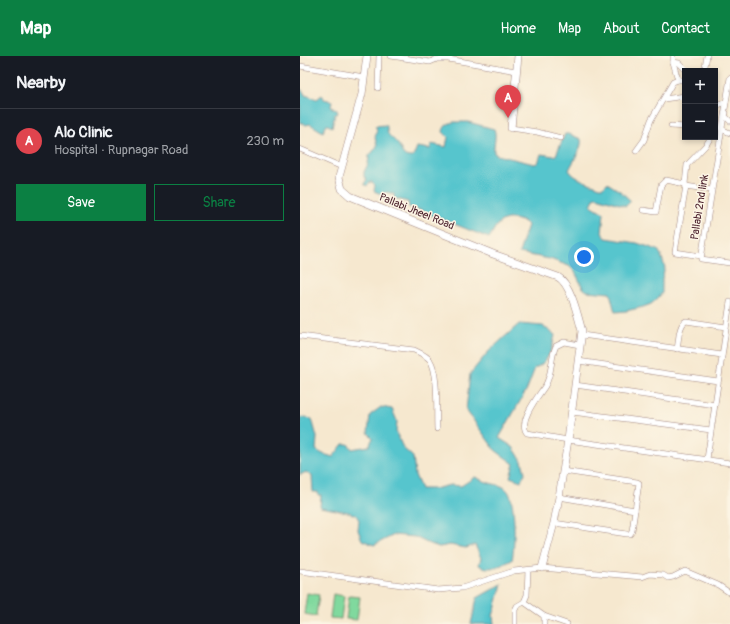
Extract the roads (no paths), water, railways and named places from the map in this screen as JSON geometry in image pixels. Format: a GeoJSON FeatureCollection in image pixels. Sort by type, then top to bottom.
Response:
{"type":"FeatureCollection","features":[{"type":"Feature","properties":{"kind":"street","name":"Pallabi Jheel Road"},"geometry":{"type":"LineString","coordinates":[[367,56],[356,119],[339,177],[342,189],[350,196],[494,254],[561,279],[571,298],[582,333]]}},
{"type":"Feature","properties":{"kind":"street"},"geometry":{"type":"LineString","coordinates":[[378,88],[379,56]]}},
{"type":"Feature","properties":{"kind":"street"},"geometry":{"type":"LineString","coordinates":[[391,56],[430,62],[435,58],[448,59],[516,71]]}},
{"type":"Feature","properties":{"kind":"street"},"geometry":{"type":"LineString","coordinates":[[518,56],[511,128],[561,138]]}},
{"type":"Feature","properties":{"kind":"street"},"geometry":{"type":"LineString","coordinates":[[673,56],[673,62],[678,80]]}},
{"type":"Feature","properties":{"kind":"street"},"geometry":{"type":"LineString","coordinates":[[705,68],[707,56]]}},
{"type":"Feature","properties":{"kind":"street"},"geometry":{"type":"LineString","coordinates":[[673,62],[679,63],[684,68]]}},
{"type":"Feature","properties":{"kind":"street"},"geometry":{"type":"LineString","coordinates":[[300,66],[364,77]]}},
{"type":"Feature","properties":{"kind":"street","name":"Pallabi 2nd link"},"geometry":{"type":"LineString","coordinates":[[730,78],[700,259],[730,263]]}},
{"type":"Feature","properties":{"kind":"street"},"geometry":{"type":"LineString","coordinates":[[636,151],[644,140],[651,120],[673,82],[682,80]]}},
{"type":"Feature","properties":{"kind":"street"},"geometry":{"type":"LineString","coordinates":[[664,99],[682,96]]}},
{"type":"Feature","properties":{"kind":"street"},"geometry":{"type":"LineString","coordinates":[[718,106],[725,105],[726,116],[730,121]]}},
{"type":"Feature","properties":{"kind":"street"},"geometry":{"type":"LineString","coordinates":[[671,126],[682,127]]}},
{"type":"Feature","properties":{"kind":"street"},"geometry":{"type":"LineString","coordinates":[[720,131],[730,133]]}},
{"type":"Feature","properties":{"kind":"street"},"geometry":{"type":"LineString","coordinates":[[701,256],[675,252],[687,165],[709,140]]}},
{"type":"Feature","properties":{"kind":"street"},"geometry":{"type":"LineString","coordinates":[[300,149],[342,167]]}},
{"type":"Feature","properties":{"kind":"street"},"geometry":{"type":"LineString","coordinates":[[643,210],[656,212],[661,186],[666,180],[712,190]]}},
{"type":"Feature","properties":{"kind":"street"},"geometry":{"type":"LineString","coordinates":[[707,459],[730,302]]}},
{"type":"Feature","properties":{"kind":"street"},"geometry":{"type":"LineString","coordinates":[[677,349],[681,326],[686,321],[727,329]]}},
{"type":"Feature","properties":{"kind":"street"},"geometry":{"type":"LineString","coordinates":[[542,568],[559,497],[582,333],[722,355]]}},
{"type":"Feature","properties":{"kind":"street"},"geometry":{"type":"LineString","coordinates":[[300,336],[414,350],[423,354],[430,360],[435,376],[437,429]]}},
{"type":"Feature","properties":{"kind":"street"},"geometry":{"type":"LineString","coordinates":[[580,345],[564,342],[556,346],[548,381],[529,410],[525,430],[530,434],[730,462]]}},
{"type":"Feature","properties":{"kind":"street"},"geometry":{"type":"LineString","coordinates":[[578,361],[718,381]]}},
{"type":"Feature","properties":{"kind":"street"},"geometry":{"type":"LineString","coordinates":[[575,385],[715,405]]}},
{"type":"Feature","properties":{"kind":"street"},"geometry":{"type":"LineString","coordinates":[[572,412],[711,430]]}},
{"type":"Feature","properties":{"kind":"street"},"geometry":{"type":"LineString","coordinates":[[554,523],[627,534],[630,534],[632,531],[639,485],[637,482],[563,471]]}},
{"type":"Feature","properties":{"kind":"street"},"geometry":{"type":"LineString","coordinates":[[559,497],[635,510]]}},
{"type":"Feature","properties":{"kind":"street"},"geometry":{"type":"LineString","coordinates":[[300,571],[438,590],[449,590],[462,588],[514,571],[542,568],[642,577],[650,574],[663,575],[668,578],[685,571],[718,585],[730,593]]}},
{"type":"Feature","properties":{"kind":"street"},"geometry":{"type":"LineString","coordinates":[[515,624],[516,606],[524,602],[527,595],[528,570]]}},
{"type":"Feature","properties":{"kind":"street"},"geometry":{"type":"LineString","coordinates":[[524,602],[544,616],[567,624]]}},
{"type":"Feature","properties":{"kind":"street"},"geometry":{"type":"LineString","coordinates":[[544,616],[544,624]]}},
{"type":"Feature","properties":{"kind":"water"},"geometry":{"type":"Polygon","coordinates":[[[300,89],[305,95],[317,99],[322,95],[324,99],[332,101],[331,107],[337,110],[338,113],[335,114],[332,127],[326,125],[323,132],[310,124],[306,125],[300,123],[300,89]]]}},
{"type":"Feature","properties":{"kind":"water"},"geometry":{"type":"Polygon","coordinates":[[[468,122],[494,129],[494,153],[534,164],[538,163],[541,154],[556,155],[565,134],[581,139],[581,146],[569,170],[578,178],[600,187],[603,187],[607,183],[620,191],[631,201],[626,206],[595,197],[591,205],[604,213],[602,233],[606,238],[637,243],[658,250],[665,268],[662,278],[662,293],[657,299],[651,304],[643,307],[615,312],[610,293],[587,291],[583,288],[575,272],[569,266],[550,259],[519,253],[528,225],[525,222],[514,219],[501,221],[489,238],[424,211],[409,207],[408,202],[394,198],[394,194],[387,192],[381,194],[374,191],[375,185],[372,182],[370,182],[367,186],[364,184],[367,179],[364,177],[364,172],[368,164],[369,156],[377,145],[375,138],[377,128],[375,126],[386,125],[388,134],[398,144],[404,155],[407,157],[413,157],[417,147],[430,149],[431,144],[446,147],[448,137],[443,132],[444,128],[450,123],[468,122]]]}},
{"type":"Feature","properties":{"kind":"water"},"geometry":{"type":"Polygon","coordinates":[[[519,324],[543,326],[555,335],[553,345],[547,359],[535,368],[527,389],[499,438],[513,447],[522,461],[525,473],[521,481],[510,477],[514,464],[495,450],[466,410],[470,374],[488,352],[519,324]]]}},
{"type":"Feature","properties":{"kind":"water"},"geometry":{"type":"Polygon","coordinates":[[[381,407],[392,409],[397,421],[396,432],[403,448],[413,457],[415,475],[421,489],[434,489],[450,485],[461,486],[475,477],[482,481],[503,487],[507,490],[510,495],[513,512],[514,544],[512,560],[496,567],[487,568],[479,565],[481,558],[475,545],[466,548],[450,545],[439,547],[415,537],[394,535],[374,545],[362,540],[358,530],[359,520],[356,515],[320,507],[321,495],[318,495],[318,492],[313,492],[312,476],[306,472],[300,475],[300,417],[312,419],[317,437],[316,450],[333,457],[343,444],[348,444],[352,449],[369,446],[373,438],[368,433],[370,415],[381,407]]]}},
{"type":"Feature","properties":{"kind":"water"},"geometry":{"type":"Polygon","coordinates":[[[502,584],[493,616],[494,624],[471,624],[477,598],[502,584]]]}},
{"type":"Feature","properties":{"kind":"place","name":"Alo Clinic"},"geometry":{"type":"Point","coordinates":[508,118]}}]}
